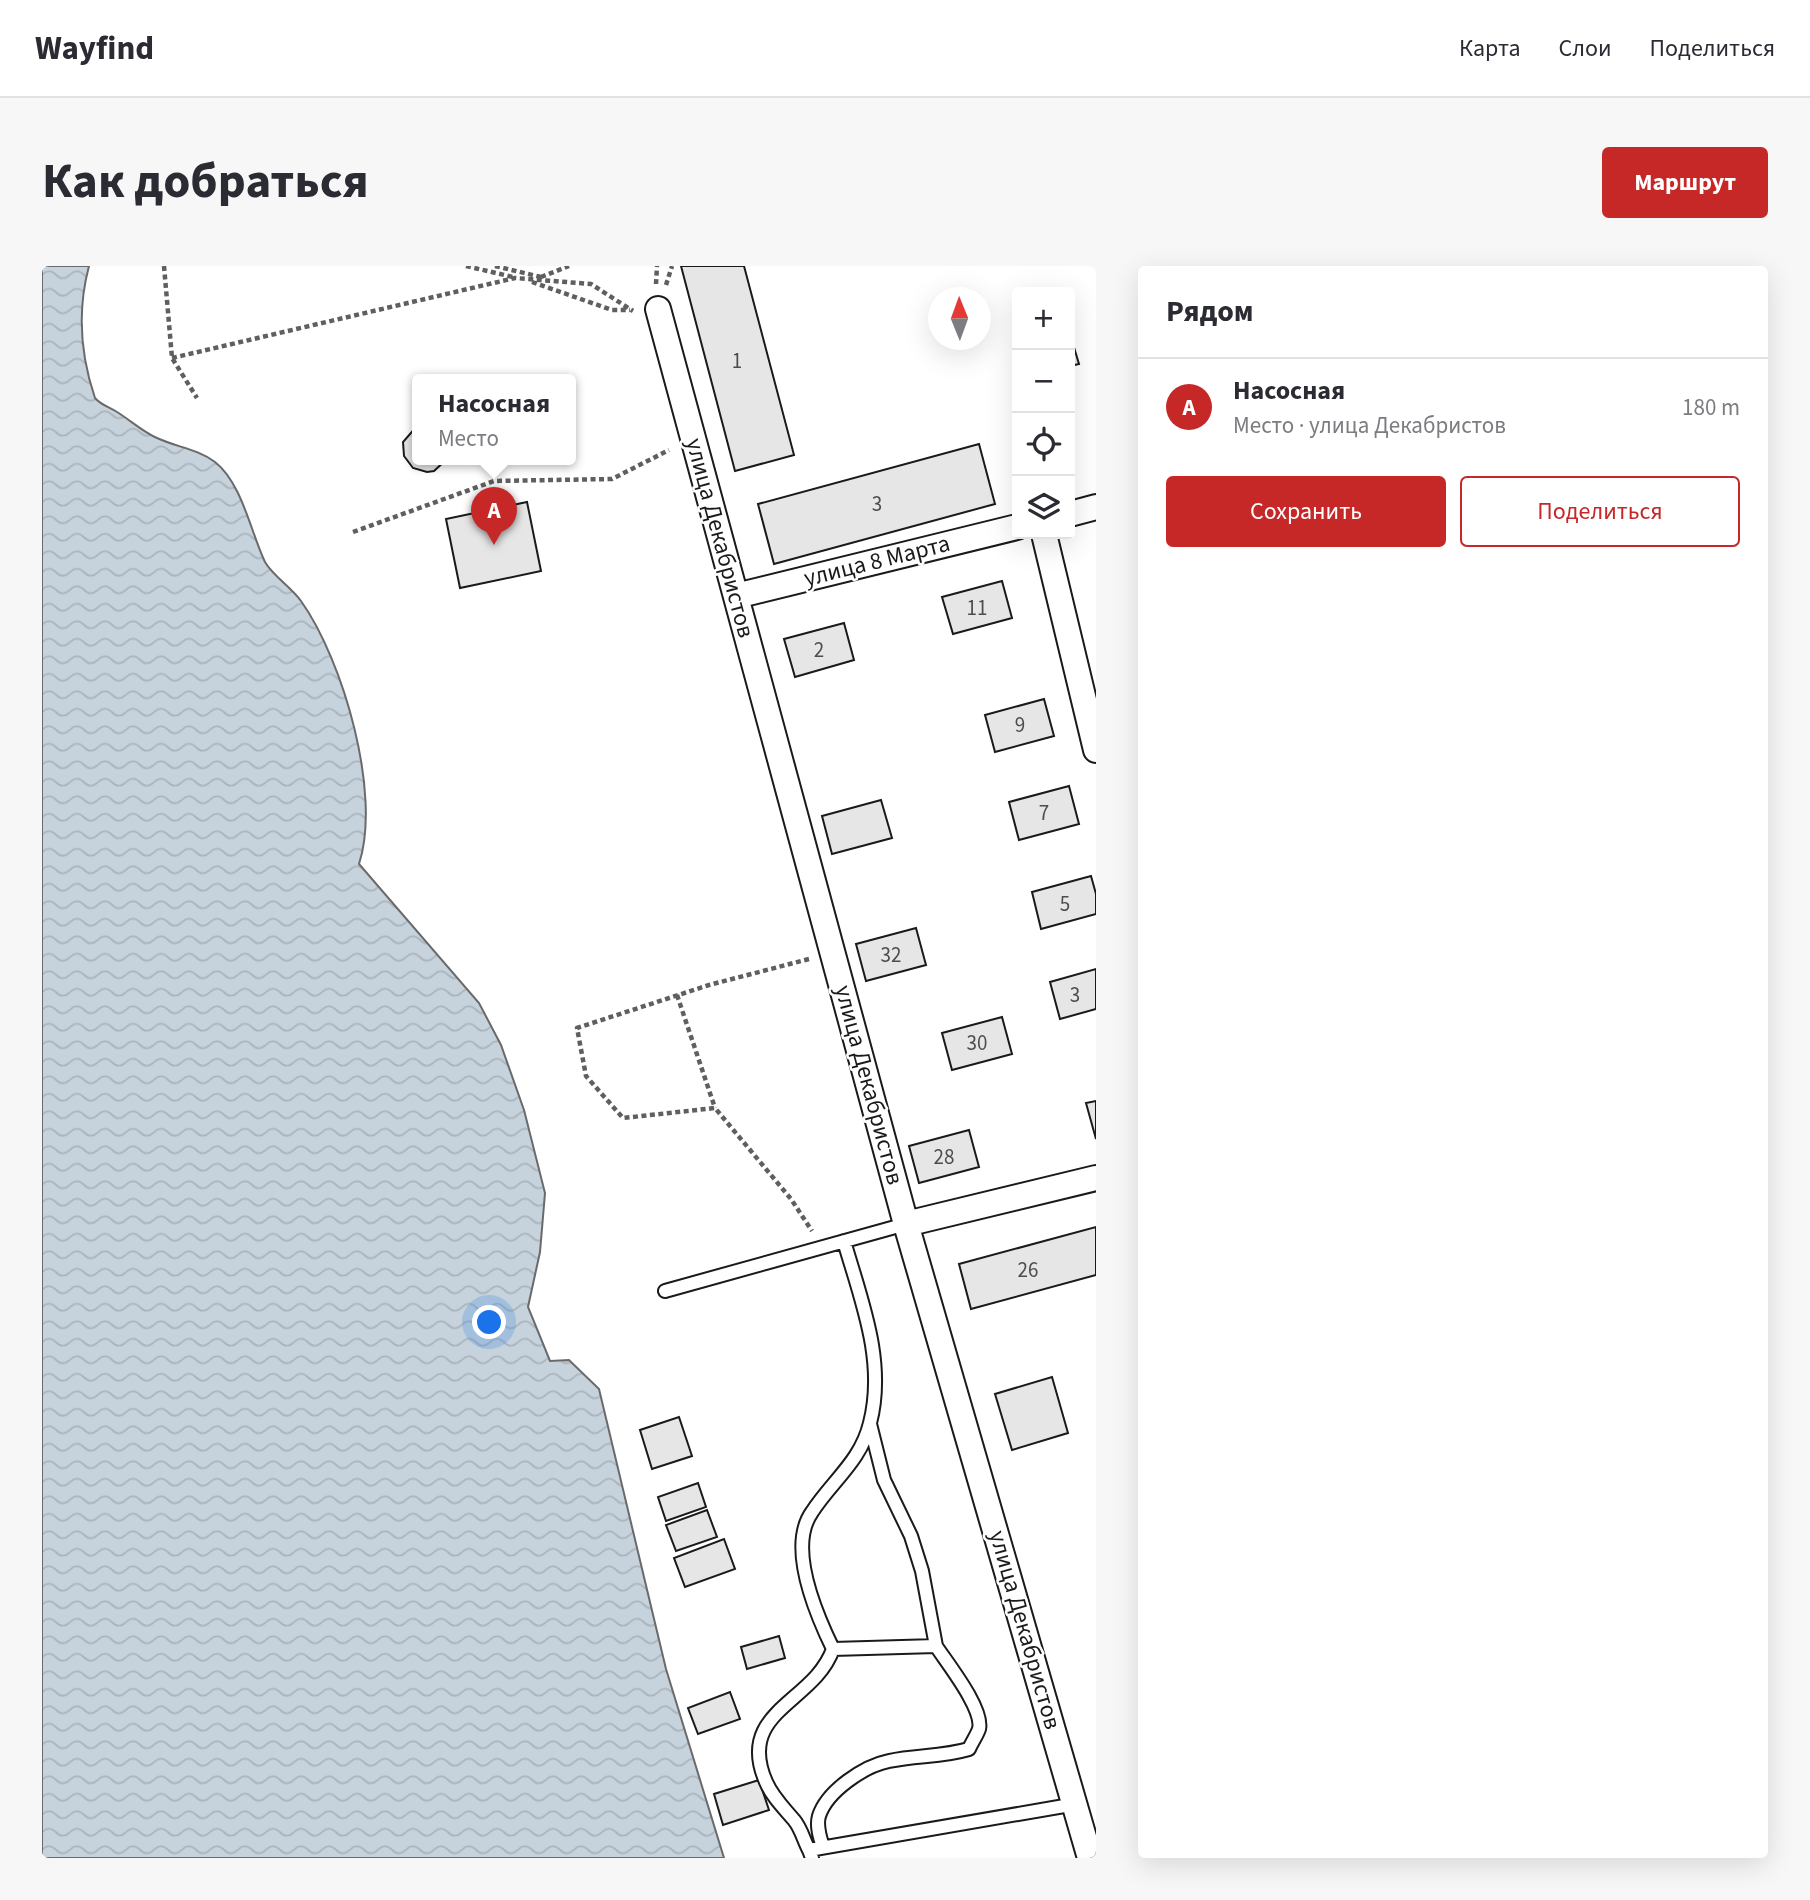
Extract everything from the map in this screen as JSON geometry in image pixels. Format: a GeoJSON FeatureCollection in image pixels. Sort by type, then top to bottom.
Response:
{"type":"FeatureCollection","features":[{"type":"Feature","properties":{"kind":"street","name":"улица Декабристов"},"geometry":{"type":"LineString","coordinates":[[661,320],[906,1224],[1090,1858]]}},
{"type":"Feature","properties":{"kind":"street"},"geometry":{"type":"LineString","coordinates":[[1075,513],[1096,507]]}},
{"type":"Feature","properties":{"kind":"street","name":"улица 8 Марта"},"geometry":{"type":"LineString","coordinates":[[736,596],[1012,528]]}},
{"type":"Feature","properties":{"kind":"street"},"geometry":{"type":"LineString","coordinates":[[1045,539],[1096,750]]}},
{"type":"Feature","properties":{"kind":"street"},"geometry":{"type":"LineString","coordinates":[[906,1224],[1096,1178]]}},
{"type":"Feature","properties":{"kind":"lane"},"geometry":{"type":"LineString","coordinates":[[665,1291],[906,1224]]}},
{"type":"Feature","properties":{"kind":"lane"},"geometry":{"type":"LineString","coordinates":[[833,1649],[814,1609],[803,1557],[802,1533],[812,1511],[858,1455],[870,1423],[876,1367],[860,1289],[844,1241]]}},
{"type":"Feature","properties":{"kind":"lane"},"geometry":{"type":"LineString","coordinates":[[824,1847],[818,1830],[818,1817],[834,1792],[853,1778],[886,1761],[947,1755],[969,1749],[979,1728],[979,1717],[974,1703],[936,1646],[922,1571],[911,1536],[884,1480],[870,1423]]}},
{"type":"Feature","properties":{"kind":"lane"},"geometry":{"type":"LineString","coordinates":[[833,1649],[936,1646]]}},
{"type":"Feature","properties":{"kind":"lane"},"geometry":{"type":"LineString","coordinates":[[833,1649],[812,1683],[773,1715],[761,1733],[761,1769],[766,1784],[784,1812],[794,1820],[810,1854],[824,1847],[1076,1804]]}},
{"type":"Feature","properties":{"kind":"path"},"geometry":{"type":"LineString","coordinates":[[164,266],[173,358],[197,398]]}},
{"type":"Feature","properties":{"kind":"path"},"geometry":{"type":"LineString","coordinates":[[466,266],[547,285],[612,310],[661,320]]}},
{"type":"Feature","properties":{"kind":"path"},"geometry":{"type":"LineString","coordinates":[[495,266],[559,281]]}},
{"type":"Feature","properties":{"kind":"path"},"geometry":{"type":"LineString","coordinates":[[541,277],[569,266]]}},
{"type":"Feature","properties":{"kind":"path"},"geometry":{"type":"LineString","coordinates":[[173,358],[515,278],[591,284],[661,320]]}},
{"type":"Feature","properties":{"kind":"path"},"geometry":{"type":"LineString","coordinates":[[354,532],[494,481],[612,479],[693,438]]}},
{"type":"Feature","properties":{"kind":"path"},"geometry":{"type":"LineString","coordinates":[[715,1108],[623,1118],[586,1076],[577,1028],[677,995],[833,953]]}},
{"type":"Feature","properties":{"kind":"path"},"geometry":{"type":"LineString","coordinates":[[677,995],[715,1108],[791,1199],[822,1247]]}},
{"type":"Feature","properties":{"kind":"water"},"geometry":{"type":"Polygon","coordinates":[[[42,266],[89,266],[83,299],[82,332],[86,365],[95,398],[152,435],[215,462],[232,482],[265,562],[301,601],[331,657],[344,692],[362,766],[366,802],[365,835],[359,864],[479,1003],[501,1045],[524,1110],[545,1193],[540,1252],[528,1307],[550,1361],[569,1360],[599,1389],[666,1669],[724,1858],[42,1858],[42,266]]]}},
{"type":"Feature","properties":{"kind":"building"},"geometry":{"type":"Polygon","coordinates":[[[681,266],[744,266],[794,455],[735,471],[681,266]]]}},
{"type":"Feature","properties":{"kind":"building"},"geometry":{"type":"Polygon","coordinates":[[[412,432],[412,465],[440,465],[434,471],[427,472],[413,468],[404,456],[403,442],[412,432]]]}},
{"type":"Feature","properties":{"kind":"building"},"geometry":{"type":"Polygon","coordinates":[[[979,444],[995,504],[774,564],[758,504],[979,444]]]}},
{"type":"Feature","properties":{"kind":"building"},"geometry":{"type":"Polygon","coordinates":[[[527,502],[541,571],[460,588],[446,519],[527,502]]]}},
{"type":"Feature","properties":{"kind":"building"},"geometry":{"type":"Polygon","coordinates":[[[1002,581],[1012,618],[953,634],[942,597],[1002,581]]]}},
{"type":"Feature","properties":{"kind":"building"},"geometry":{"type":"Polygon","coordinates":[[[844,623],[854,660],[795,677],[784,639],[844,623]]]}},
{"type":"Feature","properties":{"kind":"building"},"geometry":{"type":"Polygon","coordinates":[[[1044,699],[1054,736],[995,752],[985,715],[1044,699]]]}},
{"type":"Feature","properties":{"kind":"building"},"geometry":{"type":"Polygon","coordinates":[[[1069,786],[1079,824],[1019,840],[1009,802],[1069,786]]]}},
{"type":"Feature","properties":{"kind":"building"},"geometry":{"type":"Polygon","coordinates":[[[881,800],[892,838],[832,854],[822,816],[881,800]]]}},
{"type":"Feature","properties":{"kind":"building"},"geometry":{"type":"Polygon","coordinates":[[[1091,876],[1096,894],[1096,914],[1041,929],[1032,892],[1091,876]]]}},
{"type":"Feature","properties":{"kind":"building"},"geometry":{"type":"Polygon","coordinates":[[[916,928],[926,965],[866,981],[856,944],[916,928]]]}},
{"type":"Feature","properties":{"kind":"building"},"geometry":{"type":"Polygon","coordinates":[[[1096,969],[1096,1009],[1060,1019],[1050,982],[1096,969]]]}},
{"type":"Feature","properties":{"kind":"building"},"geometry":{"type":"Polygon","coordinates":[[[1002,1017],[1012,1054],[952,1070],[942,1033],[1002,1017]]]}},
{"type":"Feature","properties":{"kind":"building"},"geometry":{"type":"Polygon","coordinates":[[[1096,1101],[1096,1139],[1086,1103],[1096,1101]]]}},
{"type":"Feature","properties":{"kind":"building"},"geometry":{"type":"Polygon","coordinates":[[[969,1130],[979,1167],[919,1183],[909,1146],[969,1130]]]}},
{"type":"Feature","properties":{"kind":"building"},"geometry":{"type":"Polygon","coordinates":[[[1096,1227],[1096,1275],[971,1309],[959,1264],[1096,1227]]]}},
{"type":"Feature","properties":{"kind":"building"},"geometry":{"type":"Polygon","coordinates":[[[1052,1377],[1068,1433],[1012,1450],[995,1394],[1052,1377]]]}},
{"type":"Feature","properties":{"kind":"building"},"geometry":{"type":"Polygon","coordinates":[[[679,1417],[692,1456],[652,1469],[640,1430],[679,1417]]]}},
{"type":"Feature","properties":{"kind":"building"},"geometry":{"type":"Polygon","coordinates":[[[698,1483],[706,1507],[666,1521],[658,1497],[698,1483]]]}},
{"type":"Feature","properties":{"kind":"building"},"geometry":{"type":"Polygon","coordinates":[[[707,1510],[717,1537],[676,1551],[666,1525],[707,1510]]]}},
{"type":"Feature","properties":{"kind":"building"},"geometry":{"type":"Polygon","coordinates":[[[724,1539],[735,1569],[685,1587],[674,1558],[724,1539]]]}},
{"type":"Feature","properties":{"kind":"building"},"geometry":{"type":"Polygon","coordinates":[[[779,1636],[785,1658],[747,1669],[741,1647],[779,1636]]]}},
{"type":"Feature","properties":{"kind":"building"},"geometry":{"type":"Polygon","coordinates":[[[730,1692],[740,1719],[698,1734],[688,1708],[730,1692]]]}},
{"type":"Feature","properties":{"kind":"building"},"geometry":{"type":"Polygon","coordinates":[[[759,1780],[769,1810],[723,1825],[714,1794],[759,1780]]]}},
{"type":"Feature","properties":{"kind":"place","name":"Насосная"},"geometry":{"type":"Point","coordinates":[494,545]}}]}
